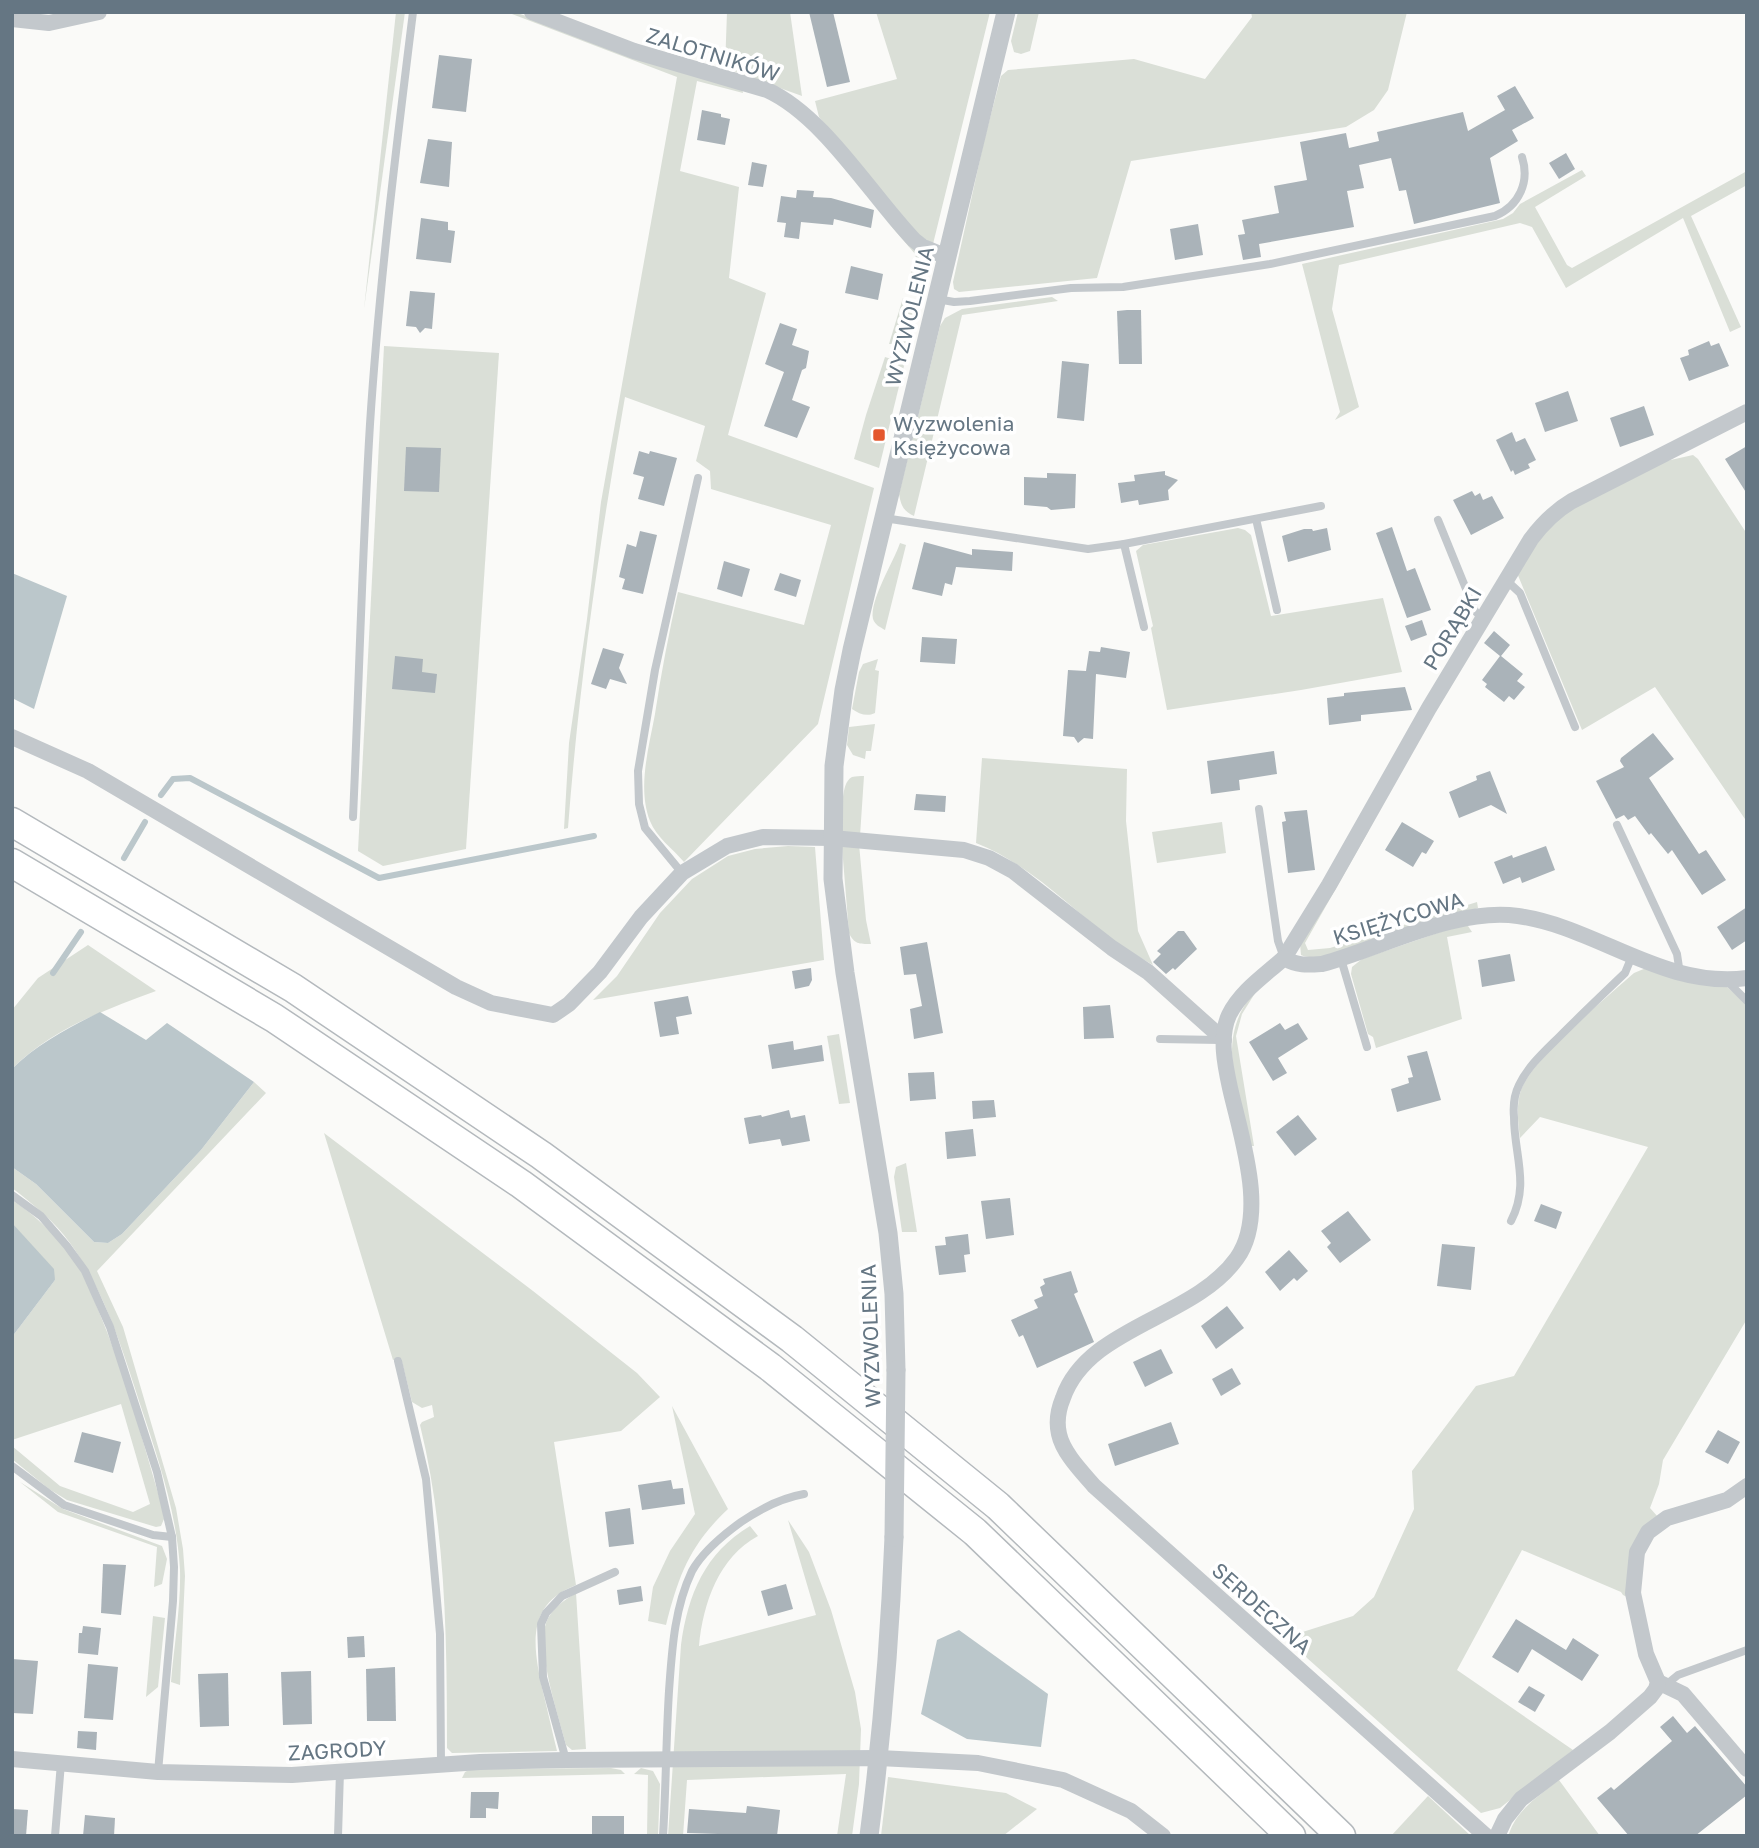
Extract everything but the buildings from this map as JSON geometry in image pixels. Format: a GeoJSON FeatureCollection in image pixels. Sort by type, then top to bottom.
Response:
{"type":"FeatureCollection","features":[{"type":"Feature","properties":{"kind":"highway"},"geometry":{"type":"LineString","coordinates":[[12,822],[293,988],[541,1155],[792,1339],[998,1506],[1341,1836]]}},
{"type":"Feature","properties":{"kind":"highway"},"geometry":{"type":"LineString","coordinates":[[12,863],[274,1018],[521,1184],[770,1367],[975,1532],[1291,1836]]}},
{"type":"Feature","properties":{"kind":"street"},"geometry":{"type":"LineString","coordinates":[[12,19],[49,23],[99,12]]}},
{"type":"Feature","properties":{"kind":"street","name":"ZALOTNIKÓW"},"geometry":{"type":"LineString","coordinates":[[532,12],[634,51],[782,96],[812,121],[914,240],[923,247],[947,257]]}},
{"type":"Feature","properties":{"kind":"street","name":"WYZWOLENIA"},"geometry":{"type":"LineString","coordinates":[[869,1836],[891,1622],[896,1370],[894,1294],[888,1233],[838,922],[832,838],[834,766],[844,690],[1006,12]]}},
{"type":"Feature","properties":{"kind":"street","name":"PORĄBKI"},"geometry":{"type":"LineString","coordinates":[[1284,958],[1531,539],[1559,509],[1747,412]]}},
{"type":"Feature","properties":{"kind":"street"},"geometry":{"type":"LineString","coordinates":[[12,737],[88,771],[456,987],[491,1003],[553,1015],[569,1004],[600,972],[641,917],[682,873],[727,846],[763,837],[832,838],[964,850],[989,858],[1013,872],[1112,948],[1148,972],[1224,1040]]}},
{"type":"Feature","properties":{"kind":"street","name":"KSIĘŻYCOWA"},"geometry":{"type":"LineString","coordinates":[[1284,958],[1292,964],[1302,965],[1341,959],[1454,921],[1494,914],[1516,915],[1554,924],[1680,974],[1726,980],[1747,978]]}},
{"type":"Feature","properties":{"kind":"street"},"geometry":{"type":"LineString","coordinates":[[1224,1040],[1224,1029],[1234,1006],[1284,958]]}},
{"type":"Feature","properties":{"kind":"street","name":"SERDECZNA"},"geometry":{"type":"LineString","coordinates":[[1224,1040],[1228,1078],[1250,1187],[1252,1221],[1249,1234],[1237,1258],[1198,1294],[1097,1352],[1080,1366],[1067,1387],[1057,1414],[1059,1436],[1075,1463],[1094,1486],[1486,1836]]}},
{"type":"Feature","properties":{"kind":"street"},"geometry":{"type":"LineString","coordinates":[[1747,1486],[1727,1500],[1667,1518],[1648,1532],[1634,1564],[1633,1593],[1646,1654],[1662,1683],[1683,1694],[1747,1769]]}},
{"type":"Feature","properties":{"kind":"street"},"geometry":{"type":"LineString","coordinates":[[1497,1836],[1505,1819],[1521,1799],[1610,1732],[1662,1683]]}},
{"type":"Feature","properties":{"kind":"street","name":"ZAGRODY"},"geometry":{"type":"LineString","coordinates":[[12,1759],[158,1772],[292,1774],[441,1764],[566,1760],[879,1758],[978,1763],[1063,1780],[1131,1811],[1163,1836]]}},
{"type":"Feature","properties":{"kind":"lane"},"geometry":{"type":"LineString","coordinates":[[354,817],[375,360],[390,197],[413,12]]}},
{"type":"Feature","properties":{"kind":"lane"},"geometry":{"type":"LineString","coordinates":[[937,299],[970,302],[1071,288],[1123,287],[1270,264],[1495,216],[1508,210],[1521,192],[1525,176],[1522,157]]}},
{"type":"Feature","properties":{"kind":"lane"},"geometry":{"type":"LineString","coordinates":[[682,873],[645,828],[639,804],[638,771],[655,670],[698,478]]}},
{"type":"Feature","properties":{"kind":"lane"},"geometry":{"type":"LineString","coordinates":[[884,518],[1073,547],[1101,548],[1321,506]]}},
{"type":"Feature","properties":{"kind":"lane"},"geometry":{"type":"LineString","coordinates":[[1256,519],[1277,610]]}},
{"type":"Feature","properties":{"kind":"lane"},"geometry":{"type":"LineString","coordinates":[[1438,520],[1475,611],[1483,619]]}},
{"type":"Feature","properties":{"kind":"lane"},"geometry":{"type":"LineString","coordinates":[[1124,544],[1144,627]]}},
{"type":"Feature","properties":{"kind":"lane"},"geometry":{"type":"LineString","coordinates":[[1506,580],[1520,593],[1576,727]]}},
{"type":"Feature","properties":{"kind":"lane"},"geometry":{"type":"LineString","coordinates":[[1259,809],[1278,941],[1284,958]]}},
{"type":"Feature","properties":{"kind":"lane"},"geometry":{"type":"LineString","coordinates":[[1617,825],[1677,954],[1680,974]]}},
{"type":"Feature","properties":{"kind":"lane"},"geometry":{"type":"LineString","coordinates":[[1511,1221],[1519,1207],[1521,1192],[1514,1118],[1519,1085],[1539,1057],[1625,972],[1632,956]]}},
{"type":"Feature","properties":{"kind":"lane"},"geometry":{"type":"LineString","coordinates":[[1341,959],[1367,1046]]}},
{"type":"Feature","properties":{"kind":"lane"},"geometry":{"type":"LineString","coordinates":[[1726,980],[1747,1001]]}},
{"type":"Feature","properties":{"kind":"lane"},"geometry":{"type":"LineString","coordinates":[[1160,1039],[1224,1040]]}},
{"type":"Feature","properties":{"kind":"lane"},"geometry":{"type":"LineString","coordinates":[[12,1195],[41,1216],[85,1271],[110,1327],[157,1472],[172,1537],[173,1601],[158,1772]]}},
{"type":"Feature","properties":{"kind":"lane"},"geometry":{"type":"LineString","coordinates":[[398,1361],[428,1493],[440,1634],[441,1764]]}},
{"type":"Feature","properties":{"kind":"lane"},"geometry":{"type":"LineString","coordinates":[[12,1466],[64,1505],[153,1535],[172,1537]]}},
{"type":"Feature","properties":{"kind":"lane"},"geometry":{"type":"LineString","coordinates":[[663,1836],[664,1759],[677,1615],[694,1569],[709,1548],[753,1514],[786,1497],[804,1494]]}},
{"type":"Feature","properties":{"kind":"lane"},"geometry":{"type":"LineString","coordinates":[[566,1760],[543,1677],[541,1624],[546,1613],[562,1596],[615,1572]]}},
{"type":"Feature","properties":{"kind":"lane"},"geometry":{"type":"LineString","coordinates":[[1662,1683],[1747,1650]]}},
{"type":"Feature","properties":{"kind":"lane"},"geometry":{"type":"LineString","coordinates":[[55,1836],[61,1763]]}},
{"type":"Feature","properties":{"kind":"lane"},"geometry":{"type":"LineString","coordinates":[[338,1836],[340,1772]]}},
{"type":"Feature","properties":{"kind":"shaded area"},"geometry":{"type":"Polygon","coordinates":[[[396,12],[405,12],[364,309],[396,12]]]}},
{"type":"Feature","properties":{"kind":"shaded area"},"geometry":{"type":"Polygon","coordinates":[[[507,12],[514,12],[742,87],[743,93],[697,81],[680,171],[739,187],[729,278],[766,293],[728,435],[874,488],[818,724],[684,862],[653,827],[644,795],[647,754],[678,592],[804,625],[831,525],[711,489],[710,471],[696,461],[705,426],[625,397],[591,611],[568,828],[564,829],[569,743],[601,502],[677,77],[507,12]]]}},
{"type":"Feature","properties":{"kind":"shaded area"},"geometry":{"type":"Polygon","coordinates":[[[727,12],[790,12],[802,96],[725,68],[727,12]]]}},
{"type":"Feature","properties":{"kind":"shaded area"},"geometry":{"type":"Polygon","coordinates":[[[876,12],[990,12],[933,244],[916,233],[819,117],[815,101],[897,79],[876,12]]]}},
{"type":"Feature","properties":{"kind":"shaded area"},"geometry":{"type":"Polygon","coordinates":[[[1018,12],[1039,12],[1030,51],[1021,54],[1014,52],[1011,41],[1018,12]]]}},
{"type":"Feature","properties":{"kind":"shaded area"},"geometry":{"type":"Polygon","coordinates":[[[1251,12],[1407,12],[1388,90],[1374,110],[1346,127],[1131,161],[1097,278],[959,292],[954,289],[953,282],[984,141],[1001,76],[1008,70],[1134,59],[1205,79],[1252,17],[1251,12]]]}},
{"type":"Feature","properties":{"kind":"shaded area"},"geometry":{"type":"Polygon","coordinates":[[[1582,170],[1586,176],[1535,207],[1567,265],[1572,268],[1747,171],[1747,185],[1691,216],[1741,327],[1730,332],[1683,218],[1566,288],[1532,227],[1520,223],[1339,265],[1332,309],[1359,407],[1335,420],[1340,412],[1302,264],[1503,219],[1513,213],[1520,204],[1582,170]]]}},
{"type":"Feature","properties":{"kind":"shaded area"},"geometry":{"type":"Polygon","coordinates":[[[885,219],[910,246],[930,260],[922,292],[907,287],[916,255],[885,219]]]}},
{"type":"Feature","properties":{"kind":"shaded area"},"geometry":{"type":"Polygon","coordinates":[[[1052,297],[1058,301],[962,315],[914,516],[910,514],[903,507],[899,494],[940,326],[945,318],[962,309],[1052,297]]]}},
{"type":"Feature","properties":{"kind":"shaded area"},"geometry":{"type":"Polygon","coordinates":[[[903,298],[918,306],[909,344],[889,344],[903,298]]]}},
{"type":"Feature","properties":{"kind":"shaded area"},"geometry":{"type":"Polygon","coordinates":[[[384,346],[499,353],[466,849],[383,866],[358,851],[384,346]]]}},
{"type":"Feature","properties":{"kind":"shaded area"},"geometry":{"type":"Polygon","coordinates":[[[885,357],[901,362],[904,366],[879,468],[854,459],[885,357]]]}},
{"type":"Feature","properties":{"kind":"shaded area"},"geometry":{"type":"Polygon","coordinates":[[[1693,455],[1747,534],[1747,822],[1655,687],[1582,730],[1517,573],[1547,527],[1572,509],[1666,461],[1693,455]]]}},
{"type":"Feature","properties":{"kind":"shaded area"},"geometry":{"type":"Polygon","coordinates":[[[1238,528],[1251,535],[1271,616],[1383,598],[1402,672],[1167,710],[1151,628],[1153,626],[1136,551],[1143,545],[1238,528]]]}},
{"type":"Feature","properties":{"kind":"shaded area"},"geometry":{"type":"Polygon","coordinates":[[[900,543],[906,545],[885,630],[875,623],[873,611],[878,592],[900,543]]]}},
{"type":"Feature","properties":{"kind":"shaded area"},"geometry":{"type":"Polygon","coordinates":[[[12,573],[67,596],[34,709],[12,698],[12,573]]]}},
{"type":"Feature","properties":{"kind":"shaded area"},"geometry":{"type":"Polygon","coordinates":[[[878,659],[875,670],[879,671],[875,713],[869,715],[857,712],[852,709],[859,672],[863,664],[878,659]]]}},
{"type":"Feature","properties":{"kind":"shaded area"},"geometry":{"type":"Polygon","coordinates":[[[875,724],[871,751],[866,751],[865,759],[853,755],[847,745],[849,727],[875,724]]]}},
{"type":"Feature","properties":{"kind":"shaded area"},"geometry":{"type":"Polygon","coordinates":[[[982,758],[1127,769],[1126,821],[1138,931],[1153,965],[1116,942],[1015,863],[976,843],[982,758]]]}},
{"type":"Feature","properties":{"kind":"shaded area"},"geometry":{"type":"Polygon","coordinates":[[[864,776],[860,836],[842,834],[845,787],[852,777],[864,776]]]}},
{"type":"Feature","properties":{"kind":"shaded area"},"geometry":{"type":"Polygon","coordinates":[[[1222,822],[1226,853],[1157,863],[1152,832],[1222,822]]]}},
{"type":"Feature","properties":{"kind":"shaded area"},"geometry":{"type":"Polygon","coordinates":[[[1365,830],[1369,830],[1305,943],[1308,950],[1330,948],[1477,902],[1478,908],[1415,931],[1334,955],[1301,955],[1300,944],[1365,830]]]}},
{"type":"Feature","properties":{"kind":"shaded area"},"geometry":{"type":"Polygon","coordinates":[[[859,844],[866,920],[871,944],[857,943],[849,933],[842,847],[859,844]]]}},
{"type":"Feature","properties":{"kind":"shaded area"},"geometry":{"type":"Polygon","coordinates":[[[815,847],[824,960],[593,1000],[617,976],[660,913],[692,879],[728,856],[755,849],[815,847]]]}},
{"type":"Feature","properties":{"kind":"shaded area"},"geometry":{"type":"Polygon","coordinates":[[[1458,926],[1468,926],[1472,932],[1447,937],[1462,1019],[1376,1048],[1373,1037],[1368,1034],[1351,974],[1352,967],[1362,959],[1458,926]]]}},
{"type":"Feature","properties":{"kind":"shaded area"},"geometry":{"type":"Polygon","coordinates":[[[88,945],[156,991],[79,1022],[44,1043],[12,1069],[12,1010],[38,978],[88,945]]]}},
{"type":"Feature","properties":{"kind":"shaded area"},"geometry":{"type":"Polygon","coordinates":[[[1646,968],[1725,985],[1747,1005],[1747,1319],[1663,1460],[1659,1484],[1650,1508],[1658,1517],[1629,1598],[1621,1592],[1522,1550],[1457,1670],[1573,1750],[1500,1808],[1481,1813],[1307,1658],[1290,1636],[1353,1616],[1374,1597],[1414,1509],[1412,1471],[1476,1386],[1514,1376],[1648,1147],[1540,1117],[1520,1138],[1518,1114],[1521,1090],[1540,1062],[1572,1028],[1634,973],[1646,968]]]}},
{"type":"Feature","properties":{"kind":"shaded area"},"geometry":{"type":"Polygon","coordinates":[[[1257,990],[1242,1014],[1236,1036],[1254,1146],[1250,1146],[1235,1085],[1232,1045],[1236,1025],[1244,1007],[1257,990]]]}},
{"type":"Feature","properties":{"kind":"shaded area"},"geometry":{"type":"Polygon","coordinates":[[[100,1012],[146,1040],[167,1023],[254,1082],[201,1150],[122,1234],[108,1243],[94,1242],[36,1184],[12,1167],[12,1069],[42,1044],[100,1012]]]}},
{"type":"Feature","properties":{"kind":"shaded area"},"geometry":{"type":"Polygon","coordinates":[[[839,1034],[850,1103],[839,1104],[827,1036],[839,1034]]]}},
{"type":"Feature","properties":{"kind":"shaded area"},"geometry":{"type":"Polygon","coordinates":[[[254,1082],[266,1093],[97,1271],[123,1327],[176,1508],[185,1576],[180,1685],[171,1682],[179,1598],[178,1549],[166,1486],[153,1445],[119,1341],[93,1281],[58,1228],[12,1188],[12,1167],[36,1184],[94,1242],[108,1243],[122,1234],[201,1150],[254,1082]]]}},
{"type":"Feature","properties":{"kind":"shaded area"},"geometry":{"type":"Polygon","coordinates":[[[324,1133],[533,1291],[637,1373],[660,1397],[621,1431],[554,1442],[576,1585],[560,1593],[548,1604],[537,1629],[539,1675],[557,1751],[452,1753],[447,1748],[445,1626],[440,1545],[429,1465],[420,1425],[434,1417],[432,1405],[422,1408],[412,1402],[401,1358],[393,1360],[324,1133]]]}},
{"type":"Feature","properties":{"kind":"shaded area"},"geometry":{"type":"Polygon","coordinates":[[[906,1163],[917,1232],[902,1232],[894,1177],[896,1167],[906,1163]]]}},
{"type":"Feature","properties":{"kind":"shaded area"},"geometry":{"type":"Polygon","coordinates":[[[12,1200],[53,1235],[74,1259],[84,1276],[133,1408],[163,1510],[164,1519],[161,1526],[156,1527],[67,1500],[12,1459],[12,1446],[60,1486],[133,1512],[150,1504],[121,1404],[12,1440],[12,1337],[55,1280],[12,1223],[12,1200]]]}},
{"type":"Feature","properties":{"kind":"shaded area"},"geometry":{"type":"Polygon","coordinates":[[[12,1223],[54,1269],[55,1280],[12,1337],[12,1223]]]}},
{"type":"Feature","properties":{"kind":"shaded area"},"geometry":{"type":"Polygon","coordinates":[[[672,1406],[728,1509],[704,1535],[688,1561],[666,1625],[648,1621],[653,1587],[670,1551],[695,1514],[672,1406]]]}},
{"type":"Feature","properties":{"kind":"shaded area"},"geometry":{"type":"Polygon","coordinates":[[[20,1482],[63,1509],[162,1546],[167,1559],[162,1584],[154,1587],[157,1547],[58,1512],[20,1482]]]}},
{"type":"Feature","properties":{"kind":"shaded area"},"geometry":{"type":"Polygon","coordinates":[[[788,1520],[809,1552],[831,1610],[855,1692],[861,1729],[859,1784],[852,1836],[837,1836],[846,1774],[687,1780],[683,1836],[668,1836],[681,1645],[694,1592],[701,1576],[721,1549],[750,1526],[758,1536],[733,1556],[715,1583],[704,1614],[699,1646],[816,1615],[788,1520]]]}},
{"type":"Feature","properties":{"kind":"shaded area"},"geometry":{"type":"Polygon","coordinates":[[[576,1593],[586,1749],[572,1750],[566,1745],[550,1684],[544,1635],[551,1613],[576,1593]]]}},
{"type":"Feature","properties":{"kind":"shaded area"},"geometry":{"type":"Polygon","coordinates":[[[153,1616],[165,1618],[158,1687],[146,1697],[153,1616]]]}},
{"type":"Feature","properties":{"kind":"shaded area"},"geometry":{"type":"Polygon","coordinates":[[[959,1630],[1048,1694],[1041,1747],[967,1739],[921,1714],[937,1640],[959,1630]]]}},
{"type":"Feature","properties":{"kind":"shaded area"},"geometry":{"type":"Polygon","coordinates":[[[641,1768],[653,1771],[660,1784],[658,1836],[647,1836],[648,1775],[634,1774],[641,1768]]]}},
{"type":"Feature","properties":{"kind":"shaded area"},"geometry":{"type":"Polygon","coordinates":[[[471,1769],[621,1770],[625,1774],[462,1778],[465,1772],[471,1769]]]}},
{"type":"Feature","properties":{"kind":"shaded area"},"geometry":{"type":"Polygon","coordinates":[[[888,1777],[1006,1793],[1037,1809],[1003,1836],[881,1836],[888,1777]]]}},
{"type":"Feature","properties":{"kind":"shaded area"},"geometry":{"type":"Polygon","coordinates":[[[1559,1780],[1600,1836],[1510,1836],[1517,1817],[1523,1810],[1559,1780]]]}},
{"type":"Feature","properties":{"kind":"shaded area"},"geometry":{"type":"Polygon","coordinates":[[[1428,1796],[1471,1836],[1391,1836],[1428,1796]]]}},
{"type":"Feature","properties":{"kind":"waterway"},"geometry":{"type":"LineString","coordinates":[[161,795],[173,779],[190,778],[379,878],[594,836]]}},
{"type":"Feature","properties":{"kind":"waterway"},"geometry":{"type":"LineString","coordinates":[[124,858],[145,822]]}},
{"type":"Feature","properties":{"kind":"waterway"},"geometry":{"type":"LineString","coordinates":[[53,973],[81,932]]}},
{"type":"Feature","properties":{"kind":"place","name":"Wyzwolenia Księżycowa"},"geometry":{"type":"Point","coordinates":[879,435]}}]}
